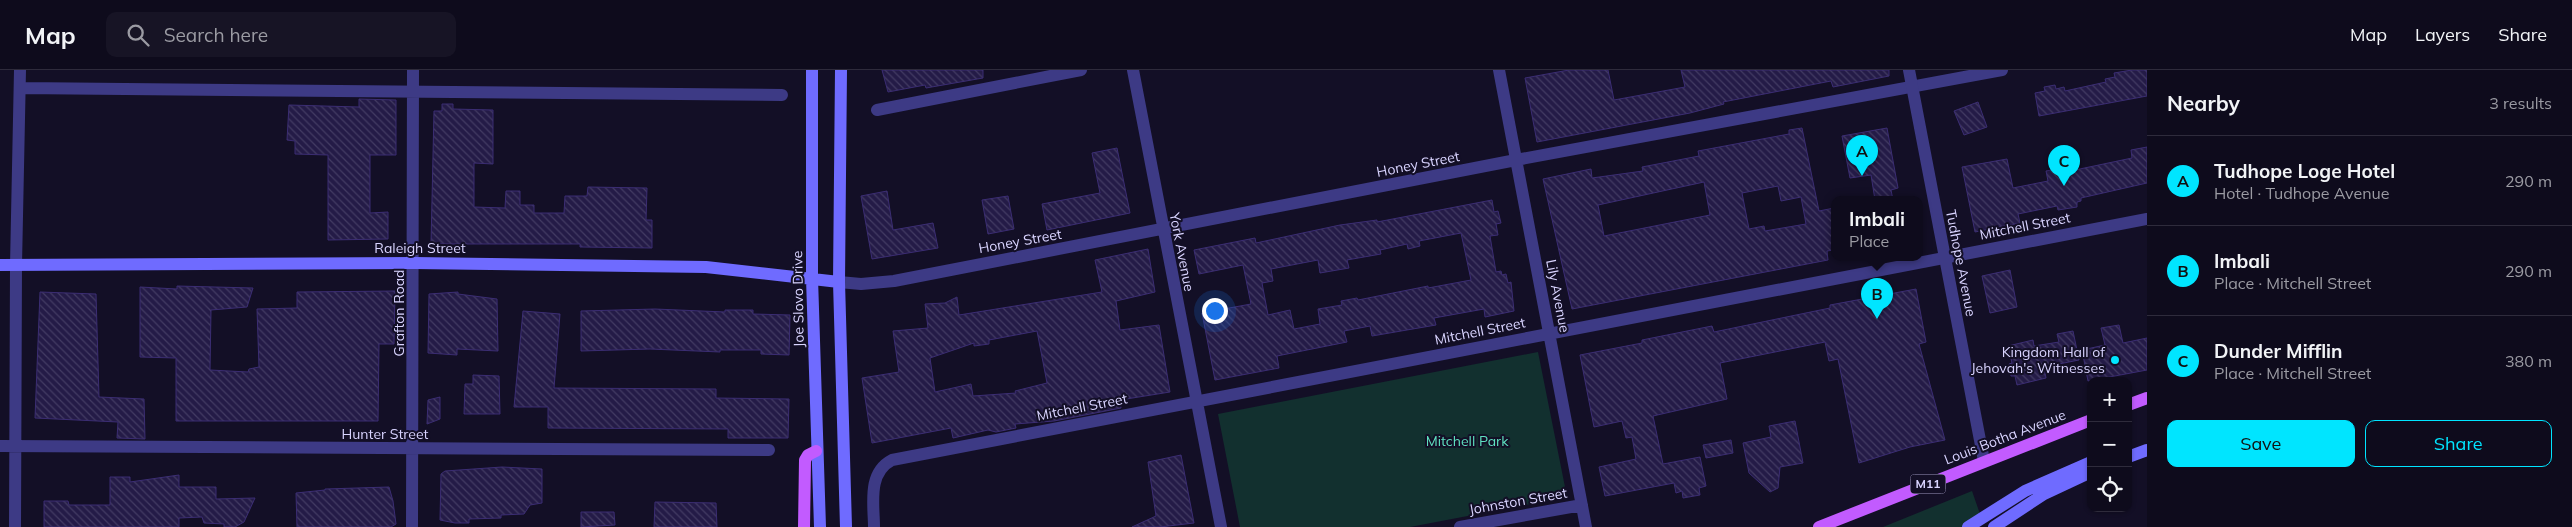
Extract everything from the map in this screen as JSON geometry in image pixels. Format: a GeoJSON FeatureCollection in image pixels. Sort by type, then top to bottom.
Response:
{"type":"FeatureCollection","features":[{"type":"Feature","properties":{"kind":"main road","name":"Joe Slovo Drive"},"geometry":{"type":"LineString","coordinates":[[812,70],[812,278],[816,451],[820,527]]}},
{"type":"Feature","properties":{"kind":"main road"},"geometry":{"type":"LineString","coordinates":[[841,70],[839,282],[846,527]]}},
{"type":"Feature","properties":{"kind":"main road","name":"Raleigh Street"},"geometry":{"type":"LineString","coordinates":[[0,265],[414,263],[706,267],[839,282]]}},
{"type":"Feature","properties":{"kind":"main road"},"geometry":{"type":"LineString","coordinates":[[2132,404],[2147,398]]}},
{"type":"Feature","properties":{"kind":"main road","name":"Louis Botha Avenue"},"geometry":{"type":"LineString","coordinates":[[1819,527],[2087,422]]}},
{"type":"Feature","properties":{"kind":"main road"},"geometry":{"type":"LineString","coordinates":[[2132,446],[2147,440]]}},
{"type":"Feature","properties":{"kind":"main road"},"geometry":{"type":"LineString","coordinates":[[2132,456],[2147,450]]}},
{"type":"Feature","properties":{"kind":"main road"},"geometry":{"type":"LineString","coordinates":[[804,527],[805,460],[808,455],[816,451]]}},
{"type":"Feature","properties":{"kind":"main road"},"geometry":{"type":"LineString","coordinates":[[1968,527],[2025,491],[2087,464]]}},
{"type":"Feature","properties":{"kind":"main road"},"geometry":{"type":"LineString","coordinates":[[1994,527],[2044,494],[2087,474]]}},
{"type":"Feature","properties":{"kind":"street"},"geometry":{"type":"LineString","coordinates":[[15,527],[16,265],[20,70]]}},
{"type":"Feature","properties":{"kind":"street","name":"Grafton Road"},"geometry":{"type":"LineString","coordinates":[[412,527],[413,70]]}},
{"type":"Feature","properties":{"kind":"street"},"geometry":{"type":"LineString","coordinates":[[877,110],[1081,70]]}},
{"type":"Feature","properties":{"kind":"street","name":"York Avenue"},"geometry":{"type":"LineString","coordinates":[[1133,70],[1162,230],[1221,527]]}},
{"type":"Feature","properties":{"kind":"street","name":"Lily Avenue"},"geometry":{"type":"LineString","coordinates":[[1499,70],[1586,527]]}},
{"type":"Feature","properties":{"kind":"street","name":"Tudhope Avenue"},"geometry":{"type":"LineString","coordinates":[[1909,70],[1984,461]]}},
{"type":"Feature","properties":{"kind":"street","name":"Honey Street"},"geometry":{"type":"LineString","coordinates":[[839,282],[860,284],[894,281],[1516,160],[2002,70]]}},
{"type":"Feature","properties":{"kind":"street"},"geometry":{"type":"LineString","coordinates":[[20,88],[413,93],[782,94]]}},
{"type":"Feature","properties":{"kind":"street","name":"Mitchell Street"},"geometry":{"type":"LineString","coordinates":[[1923,260],[2147,219]]}},
{"type":"Feature","properties":{"kind":"street","name":"Mitchell Street"},"geometry":{"type":"LineString","coordinates":[[874,527],[874,486],[881,469],[892,460],[1918,261]]}},
{"type":"Feature","properties":{"kind":"street","name":"Hunter Street"},"geometry":{"type":"LineString","coordinates":[[0,446],[769,450]]}},
{"type":"Feature","properties":{"kind":"street","name":"Johnston Street"},"geometry":{"type":"LineString","coordinates":[[1460,527],[1582,505]]}},
{"type":"Feature","properties":{"kind":"green space","name":"Mitchell Park"},"geometry":{"type":"Polygon","coordinates":[[[1538,352],[1567,497],[1410,527],[1240,527],[1218,414],[1538,352]]]}},
{"type":"Feature","properties":{"kind":"green space"},"geometry":{"type":"Polygon","coordinates":[[[1972,491],[1980,514],[1962,527],[1883,527],[1972,491]]]}},
{"type":"Feature","properties":{"kind":"building"},"geometry":{"type":"Polygon","coordinates":[[[882,70],[983,70],[983,78],[926,88],[925,85],[888,92],[882,70]]]}},
{"type":"Feature","properties":{"kind":"building"},"geometry":{"type":"Polygon","coordinates":[[[1569,70],[1608,70],[1614,100],[1685,87],[1681,70],[1889,70],[1889,76],[1833,87],[1831,81],[1723,102],[1724,104],[1690,113],[1537,142],[1525,78],[1569,70]]]}},
{"type":"Feature","properties":{"kind":"building"},"geometry":{"type":"Polygon","coordinates":[[[2147,70],[2147,96],[2039,116],[2035,93],[2045,91],[2044,87],[2055,85],[2056,89],[2064,87],[2065,91],[2106,82],[2105,79],[2115,77],[2114,73],[2147,70]]]}},
{"type":"Feature","properties":{"kind":"building"},"geometry":{"type":"Polygon","coordinates":[[[359,99],[396,100],[396,155],[370,155],[370,213],[388,212],[388,239],[328,240],[328,155],[295,154],[295,141],[287,140],[289,105],[359,107],[359,99]]]}},
{"type":"Feature","properties":{"kind":"building"},"geometry":{"type":"Polygon","coordinates":[[[1978,102],[1987,127],[1964,135],[1954,111],[1978,102]]]}},
{"type":"Feature","properties":{"kind":"building"},"geometry":{"type":"Polygon","coordinates":[[[442,104],[453,104],[453,109],[493,110],[493,164],[474,163],[474,207],[505,208],[506,191],[520,191],[520,205],[534,205],[534,213],[564,213],[565,196],[587,196],[588,187],[647,188],[646,220],[652,220],[652,248],[580,247],[580,244],[431,244],[434,111],[442,111],[442,104]]]}},
{"type":"Feature","properties":{"kind":"building"},"geometry":{"type":"Polygon","coordinates":[[[1802,128],[1819,211],[1831,209],[1831,250],[1827,251],[1828,260],[1572,309],[1543,179],[1591,169],[1592,178],[1643,171],[1642,167],[1699,156],[1698,151],[1789,134],[1789,130],[1802,128]],[[1704,182],[1598,205],[1604,236],[1710,215],[1704,182]],[[1778,186],[1742,193],[1749,229],[1764,226],[1765,231],[1806,224],[1801,197],[1781,201],[1778,186]]]}},
{"type":"Feature","properties":{"kind":"building"},"geometry":{"type":"Polygon","coordinates":[[[1887,128],[1898,188],[1891,190],[1892,196],[1874,196],[1871,175],[1850,178],[1842,136],[1887,128]]]}},
{"type":"Feature","properties":{"kind":"building"},"geometry":{"type":"Polygon","coordinates":[[[2147,147],[2147,183],[2081,198],[2081,201],[2077,202],[2077,207],[2058,210],[2057,206],[2018,214],[2020,223],[1975,232],[1962,167],[2007,159],[2013,188],[2048,181],[2046,171],[2074,166],[2075,170],[2132,158],[2131,150],[2147,147]]]}},
{"type":"Feature","properties":{"kind":"building"},"geometry":{"type":"Polygon","coordinates":[[[1117,148],[1130,213],[1047,230],[1042,204],[1100,193],[1092,153],[1117,148]]]}},
{"type":"Feature","properties":{"kind":"building"},"geometry":{"type":"Polygon","coordinates":[[[887,191],[893,230],[933,223],[938,248],[872,259],[861,196],[887,191]]]}},
{"type":"Feature","properties":{"kind":"building"},"geometry":{"type":"Polygon","coordinates":[[[1008,196],[1014,229],[988,234],[982,200],[1008,196]]]}},
{"type":"Feature","properties":{"kind":"building"},"geometry":{"type":"Polygon","coordinates":[[[1492,200],[1494,212],[1498,211],[1501,223],[1496,224],[1498,235],[1490,236],[1496,272],[1501,271],[1502,275],[1506,274],[1508,283],[1511,282],[1514,311],[1485,317],[1484,309],[1434,318],[1436,325],[1372,336],[1370,326],[1344,331],[1347,342],[1277,356],[1279,368],[1215,380],[1202,313],[1251,304],[1243,265],[1199,274],[1194,250],[1255,238],[1256,243],[1340,225],[1377,220],[1377,222],[1492,200]],[[1461,233],[1419,241],[1420,246],[1408,249],[1407,244],[1380,250],[1381,254],[1347,260],[1349,268],[1320,273],[1318,260],[1271,269],[1273,281],[1262,283],[1268,315],[1290,310],[1294,329],[1320,324],[1318,309],[1342,305],[1341,301],[1357,298],[1358,300],[1428,286],[1428,288],[1471,280],[1461,233]]]}},
{"type":"Feature","properties":{"kind":"building"},"geometry":{"type":"Polygon","coordinates":[[[1148,249],[1155,292],[1116,301],[1120,330],[1159,325],[1170,392],[1120,400],[1121,408],[1054,421],[1015,424],[1016,428],[996,432],[988,430],[953,438],[951,428],[872,443],[862,378],[899,372],[893,331],[928,328],[925,304],[945,303],[957,297],[959,315],[1102,292],[1095,260],[1148,249]],[[1037,331],[989,340],[989,344],[974,346],[974,343],[930,358],[935,392],[971,384],[973,396],[1016,393],[1015,391],[1047,383],[1037,331]]]}},
{"type":"Feature","properties":{"kind":"building"},"geometry":{"type":"Polygon","coordinates":[[[2010,270],[2017,307],[1990,313],[1982,276],[2010,270]]]}},
{"type":"Feature","properties":{"kind":"building"},"geometry":{"type":"Polygon","coordinates":[[[177,286],[253,288],[247,307],[211,310],[210,370],[248,372],[249,369],[259,367],[257,309],[297,308],[297,292],[395,291],[394,344],[379,344],[378,421],[176,421],[176,358],[140,357],[140,287],[177,289],[177,286]]]}},
{"type":"Feature","properties":{"kind":"building"},"geometry":{"type":"Polygon","coordinates":[[[1916,289],[1926,342],[1919,344],[1945,440],[1910,447],[1859,463],[1838,359],[1829,361],[1825,342],[1720,363],[1727,399],[1653,416],[1663,464],[1700,457],[1706,486],[1699,488],[1700,495],[1683,498],[1682,491],[1676,493],[1674,483],[1605,496],[1599,467],[1636,459],[1632,437],[1626,438],[1622,421],[1594,427],[1580,355],[1642,343],[1642,340],[1712,326],[1714,332],[1830,308],[1830,305],[1916,289]]]}},
{"type":"Feature","properties":{"kind":"building"},"geometry":{"type":"Polygon","coordinates":[[[40,292],[96,294],[99,397],[144,399],[145,439],[117,438],[118,422],[35,418],[40,292]]]}},
{"type":"Feature","properties":{"kind":"building"},"geometry":{"type":"Polygon","coordinates":[[[458,292],[458,294],[497,299],[498,351],[457,349],[457,355],[428,353],[429,294],[458,292]]]}},
{"type":"Feature","properties":{"kind":"building"},"geometry":{"type":"Polygon","coordinates":[[[655,309],[725,312],[725,310],[753,310],[753,314],[790,315],[789,355],[761,354],[761,350],[720,350],[720,352],[650,349],[581,351],[581,311],[655,309]]]}},
{"type":"Feature","properties":{"kind":"building"},"geometry":{"type":"Polygon","coordinates":[[[523,311],[560,314],[554,388],[716,389],[716,398],[789,399],[788,438],[728,438],[728,429],[548,428],[548,407],[514,407],[523,311]]]}},
{"type":"Feature","properties":{"kind":"building","name":"Kingdom Hall of Jehovah's Witnesses"},"geometry":{"type":"Polygon","coordinates":[[[2119,325],[2123,343],[2147,338],[2147,370],[2109,377],[2087,377],[2082,350],[2105,345],[2101,328],[2119,325]]]}},
{"type":"Feature","properties":{"kind":"building"},"geometry":{"type":"Polygon","coordinates":[[[2073,331],[2079,360],[2044,367],[2046,378],[2017,385],[2015,376],[2011,376],[2009,364],[2012,363],[2008,346],[2033,340],[2034,346],[2059,342],[2057,334],[2073,331]]]}},
{"type":"Feature","properties":{"kind":"building"},"geometry":{"type":"Polygon","coordinates":[[[473,375],[499,376],[500,414],[464,414],[465,384],[473,384],[473,375]]]}},
{"type":"Feature","properties":{"kind":"building"},"geometry":{"type":"Polygon","coordinates":[[[440,397],[440,419],[427,424],[428,400],[440,397]]]}},
{"type":"Feature","properties":{"kind":"building"},"geometry":{"type":"Polygon","coordinates":[[[1795,421],[1803,463],[1780,467],[1778,488],[1770,492],[1749,473],[1743,443],[1771,437],[1769,426],[1795,421]]]}},
{"type":"Feature","properties":{"kind":"building"},"geometry":{"type":"Polygon","coordinates":[[[1731,440],[1733,453],[1706,458],[1703,445],[1731,440]]]}},
{"type":"Feature","properties":{"kind":"building"},"geometry":{"type":"Polygon","coordinates":[[[1181,455],[1194,523],[1160,527],[1132,527],[1156,516],[1148,462],[1181,455]]]}},
{"type":"Feature","properties":{"kind":"building"},"geometry":{"type":"Polygon","coordinates":[[[502,467],[542,469],[542,503],[530,505],[524,514],[501,515],[501,518],[469,519],[469,523],[440,520],[441,474],[445,471],[502,467]]]}},
{"type":"Feature","properties":{"kind":"building"},"geometry":{"type":"Polygon","coordinates":[[[179,475],[179,487],[216,487],[216,499],[255,498],[244,522],[235,527],[224,527],[224,524],[204,523],[202,517],[179,518],[179,527],[44,527],[44,501],[68,501],[69,505],[110,505],[110,477],[130,477],[130,482],[179,475]]]}},
{"type":"Feature","properties":{"kind":"building"},"geometry":{"type":"Polygon","coordinates":[[[389,487],[396,524],[391,527],[297,527],[296,493],[325,489],[389,487]]]}},
{"type":"Feature","properties":{"kind":"building"},"geometry":{"type":"Polygon","coordinates":[[[655,502],[716,503],[717,527],[654,527],[655,502]]]}},
{"type":"Feature","properties":{"kind":"building"},"geometry":{"type":"Polygon","coordinates":[[[581,512],[614,512],[615,525],[581,527],[581,512]]]}},
{"type":"Feature","properties":{"kind":"place","name":"Tudhope Loge Hotel"},"geometry":{"type":"Point","coordinates":[1862,176]}},
{"type":"Feature","properties":{"kind":"place","name":"Dunder Mifflin"},"geometry":{"type":"Point","coordinates":[2064,186]}},
{"type":"Feature","properties":{"kind":"place","name":"Imbali"},"geometry":{"type":"Point","coordinates":[1877,319]}},
{"type":"Feature","properties":{"kind":"place","name":"Kingdom Hall of Jehovah's Witnesses"},"geometry":{"type":"Point","coordinates":[2115,360]}}]}
